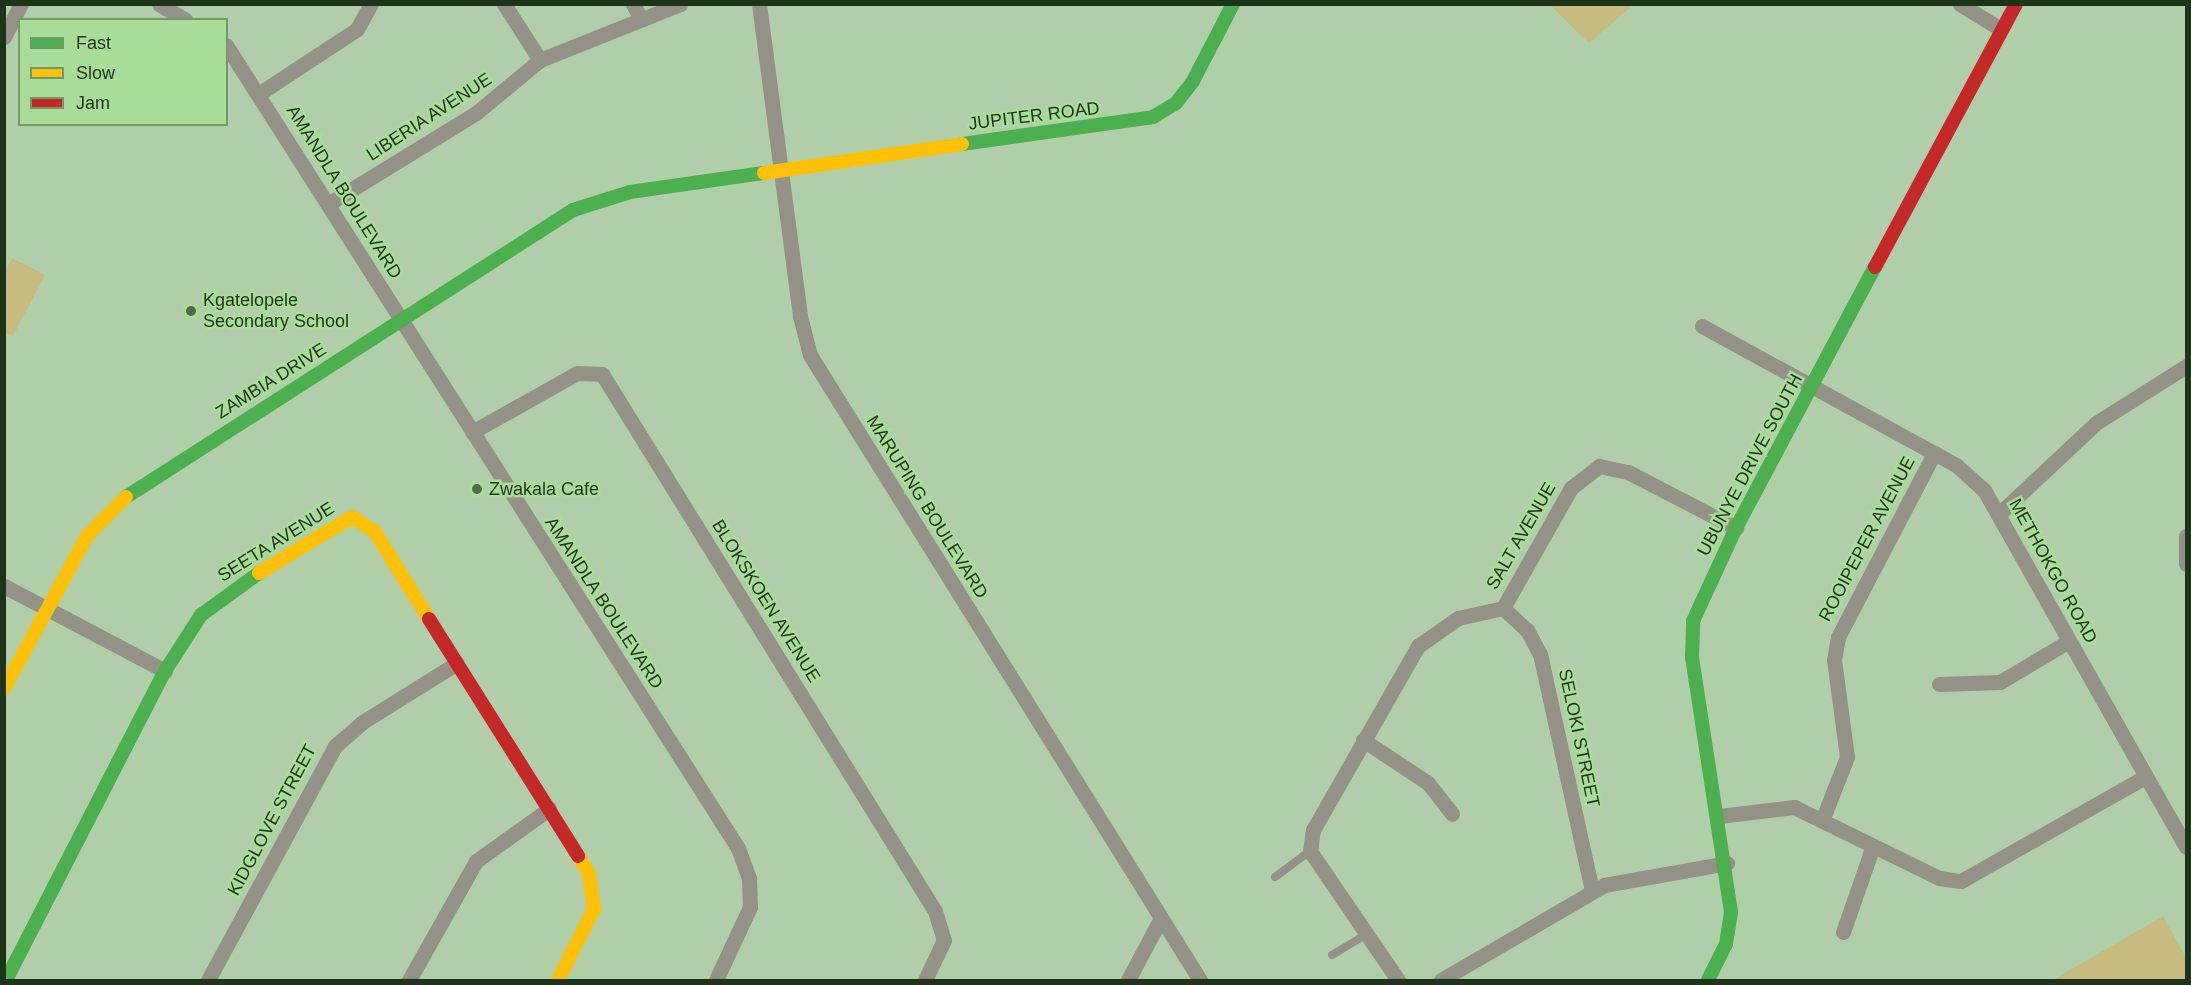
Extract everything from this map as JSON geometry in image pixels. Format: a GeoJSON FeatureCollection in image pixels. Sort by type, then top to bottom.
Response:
{"type":"FeatureCollection","features":[{"type":"Feature","properties":{"kind":"street"},"geometry":{"type":"LineString","coordinates":[[4,37],[21,4]]}},
{"type":"Feature","properties":{"kind":"street"},"geometry":{"type":"LineString","coordinates":[[260,93],[357,29],[371,4]]}},
{"type":"Feature","properties":{"kind":"street"},"geometry":{"type":"LineString","coordinates":[[504,4],[540,60]]}},
{"type":"Feature","properties":{"kind":"street"},"geometry":{"type":"LineString","coordinates":[[633,4],[641,19]]}},
{"type":"Feature","properties":{"kind":"street","name":"LIBERIA AVENUE"},"geometry":{"type":"LineString","coordinates":[[328,204],[482,109],[540,60],[680,4]]}},
{"type":"Feature","properties":{"kind":"street","name":"MARUPING BOULEVARD"},"geometry":{"type":"LineString","coordinates":[[759,4],[802,331],[810,355],[1200,981]]}},
{"type":"Feature","properties":{"kind":"street","name":"JUPITER ROAD"},"geometry":{"type":"LineString","coordinates":[[780,170],[1154,117],[1176,103],[1193,81],[1233,4]]}},
{"type":"Feature","properties":{"kind":"street"},"geometry":{"type":"LineString","coordinates":[[1960,4],[1999,28]]}},
{"type":"Feature","properties":{"kind":"street","name":"UBUNYE DRIVE SOUTH"},"geometry":{"type":"LineString","coordinates":[[1708,981],[1730,929],[1727,862],[1690,638],[1706,588],[1736,528],[1999,28],[2016,4]]}},
{"type":"Feature","properties":{"kind":"street"},"geometry":{"type":"LineString","coordinates":[[166,6],[183,18]]}},
{"type":"Feature","properties":{"kind":"street","name":"AMANDLA BOULEVARD"},"geometry":{"type":"LineString","coordinates":[[228,48],[260,93],[401,321],[744,863],[750,907],[716,981]]}},
{"type":"Feature","properties":{"kind":"street","name":"ZAMBIA DRIVE"},"geometry":{"type":"LineString","coordinates":[[4,689],[87,536],[116,503],[595,200],[780,170]]}},
{"type":"Feature","properties":{"kind":"street","name":"METHOKGO ROAD"},"geometry":{"type":"LineString","coordinates":[[1702,326],[1811,388],[1934,453],[1971,477],[1999,514],[2145,777],[2187,847]]}},
{"type":"Feature","properties":{"kind":"street"},"geometry":{"type":"LineString","coordinates":[[1999,514],[2096,423],[2187,366]]}},
{"type":"Feature","properties":{"kind":"street","name":"BLOKSKOEN AVENUE"},"geometry":{"type":"LineString","coordinates":[[472,432],[577,373],[602,374],[935,911],[944,940],[925,981]]}},
{"type":"Feature","properties":{"kind":"street","name":"ROOIPEPER AVENUE"},"geometry":{"type":"LineString","coordinates":[[1823,818],[1847,757],[1834,660],[1838,637],[1934,453]]}},
{"type":"Feature","properties":{"kind":"street","name":"SALT AVENUE"},"geometry":{"type":"LineString","coordinates":[[1310,851],[1313,830],[1363,740],[1429,636],[1458,618],[1503,608],[1571,488],[1599,466],[1628,472],[1736,528]]}},
{"type":"Feature","properties":{"kind":"street","name":"SEETA AVENUE"},"geometry":{"type":"LineString","coordinates":[[6,981],[165,671],[206,608],[352,517],[375,532],[549,809],[595,892],[590,918],[558,981]]}},
{"type":"Feature","properties":{"kind":"street"},"geometry":{"type":"LineString","coordinates":[[2187,536],[2187,564]]}},
{"type":"Feature","properties":{"kind":"street"},"geometry":{"type":"LineString","coordinates":[[4,586],[165,671]]}},
{"type":"Feature","properties":{"kind":"street","name":"SELOKI STREET"},"geometry":{"type":"LineString","coordinates":[[1503,608],[1527,630],[1540,654],[1592,890]]}},
{"type":"Feature","properties":{"kind":"street"},"geometry":{"type":"LineString","coordinates":[[1939,684],[2000,682],[2069,641]]}},
{"type":"Feature","properties":{"kind":"street","name":"KIDGLOVE STREET"},"geometry":{"type":"LineString","coordinates":[[208,981],[335,746],[361,723],[457,663]]}},
{"type":"Feature","properties":{"kind":"street"},"geometry":{"type":"LineString","coordinates":[[1363,740],[1428,783],[1452,814]]}},
{"type":"Feature","properties":{"kind":"street"},"geometry":{"type":"LineString","coordinates":[[1719,816],[1780,806],[1823,818],[1873,846],[1939,878],[1972,878],[2145,777]]}},
{"type":"Feature","properties":{"kind":"street"},"geometry":{"type":"LineString","coordinates":[[409,981],[476,861],[549,809]]}},
{"type":"Feature","properties":{"kind":"street"},"geometry":{"type":"LineString","coordinates":[[1843,932],[1873,846]]}},
{"type":"Feature","properties":{"kind":"street"},"geometry":{"type":"LineString","coordinates":[[1310,851],[1368,933],[1398,981]]}},
{"type":"Feature","properties":{"kind":"street"},"geometry":{"type":"LineString","coordinates":[[1441,981],[1592,890],[1632,878],[1727,862]]}},
{"type":"Feature","properties":{"kind":"street"},"geometry":{"type":"LineString","coordinates":[[1128,981],[1161,918]]}},
{"type":"Feature","properties":{"kind":"lane"},"geometry":{"type":"LineString","coordinates":[[1275,877],[1310,851]]}},
{"type":"Feature","properties":{"kind":"lane"},"geometry":{"type":"LineString","coordinates":[[1332,955],[1368,933]]}},
{"type":"Feature","properties":{"kind":"shaded area"},"geometry":{"type":"Polygon","coordinates":[[[1550,5],[1633,5],[1589,43],[1550,5]]]}},
{"type":"Feature","properties":{"kind":"shaded area"},"geometry":{"type":"Polygon","coordinates":[[[12,258],[45,275],[13,336],[4,332],[5,272],[12,258]]]}},
{"type":"Feature","properties":{"kind":"shaded area"},"geometry":{"type":"Polygon","coordinates":[[[2163,916],[2186,958],[2186,980],[2053,980],[2163,916]]]}},
{"type":"Feature","properties":{"kind":"traffic: fast"},"geometry":{"type":"LineString","coordinates":[[962,144],[1153,117],[1176,103],[1193,81],[1233,4]]}},
{"type":"Feature","properties":{"kind":"traffic: fast"},"geometry":{"type":"LineString","coordinates":[[126,497],[573,210],[630,192],[764,173]]}},
{"type":"Feature","properties":{"kind":"traffic: fast"},"geometry":{"type":"LineString","coordinates":[[1708,980],[1726,944],[1731,912],[1692,657],[1693,621],[1736,528],[1875,267]]}},
{"type":"Feature","properties":{"kind":"traffic: fast"},"geometry":{"type":"LineString","coordinates":[[6,980],[165,671],[201,615],[259,573]]}},
{"type":"Feature","properties":{"kind":"traffic: slow"},"geometry":{"type":"LineString","coordinates":[[764,173],[962,144]]}},
{"type":"Feature","properties":{"kind":"traffic: slow"},"geometry":{"type":"LineString","coordinates":[[4,689],[87,536],[126,497]]}},
{"type":"Feature","properties":{"kind":"traffic: slow"},"geometry":{"type":"LineString","coordinates":[[259,573],[352,517],[375,532],[429,619]]}},
{"type":"Feature","properties":{"kind":"traffic: slow"},"geometry":{"type":"LineString","coordinates":[[558,980],[594,909],[589,873],[578,856]]}},
{"type":"Feature","properties":{"kind":"traffic: jam"},"geometry":{"type":"LineString","coordinates":[[1875,267],[2016,4]]}},
{"type":"Feature","properties":{"kind":"traffic: jam"},"geometry":{"type":"LineString","coordinates":[[429,619],[578,856]]}},
{"type":"Feature","properties":{"kind":"place","name":"Kgatelopele Secondary School"},"geometry":{"type":"Point","coordinates":[191,311]}},
{"type":"Feature","properties":{"kind":"place","name":"Zwakala Cafe"},"geometry":{"type":"Point","coordinates":[477,489]}}]}
